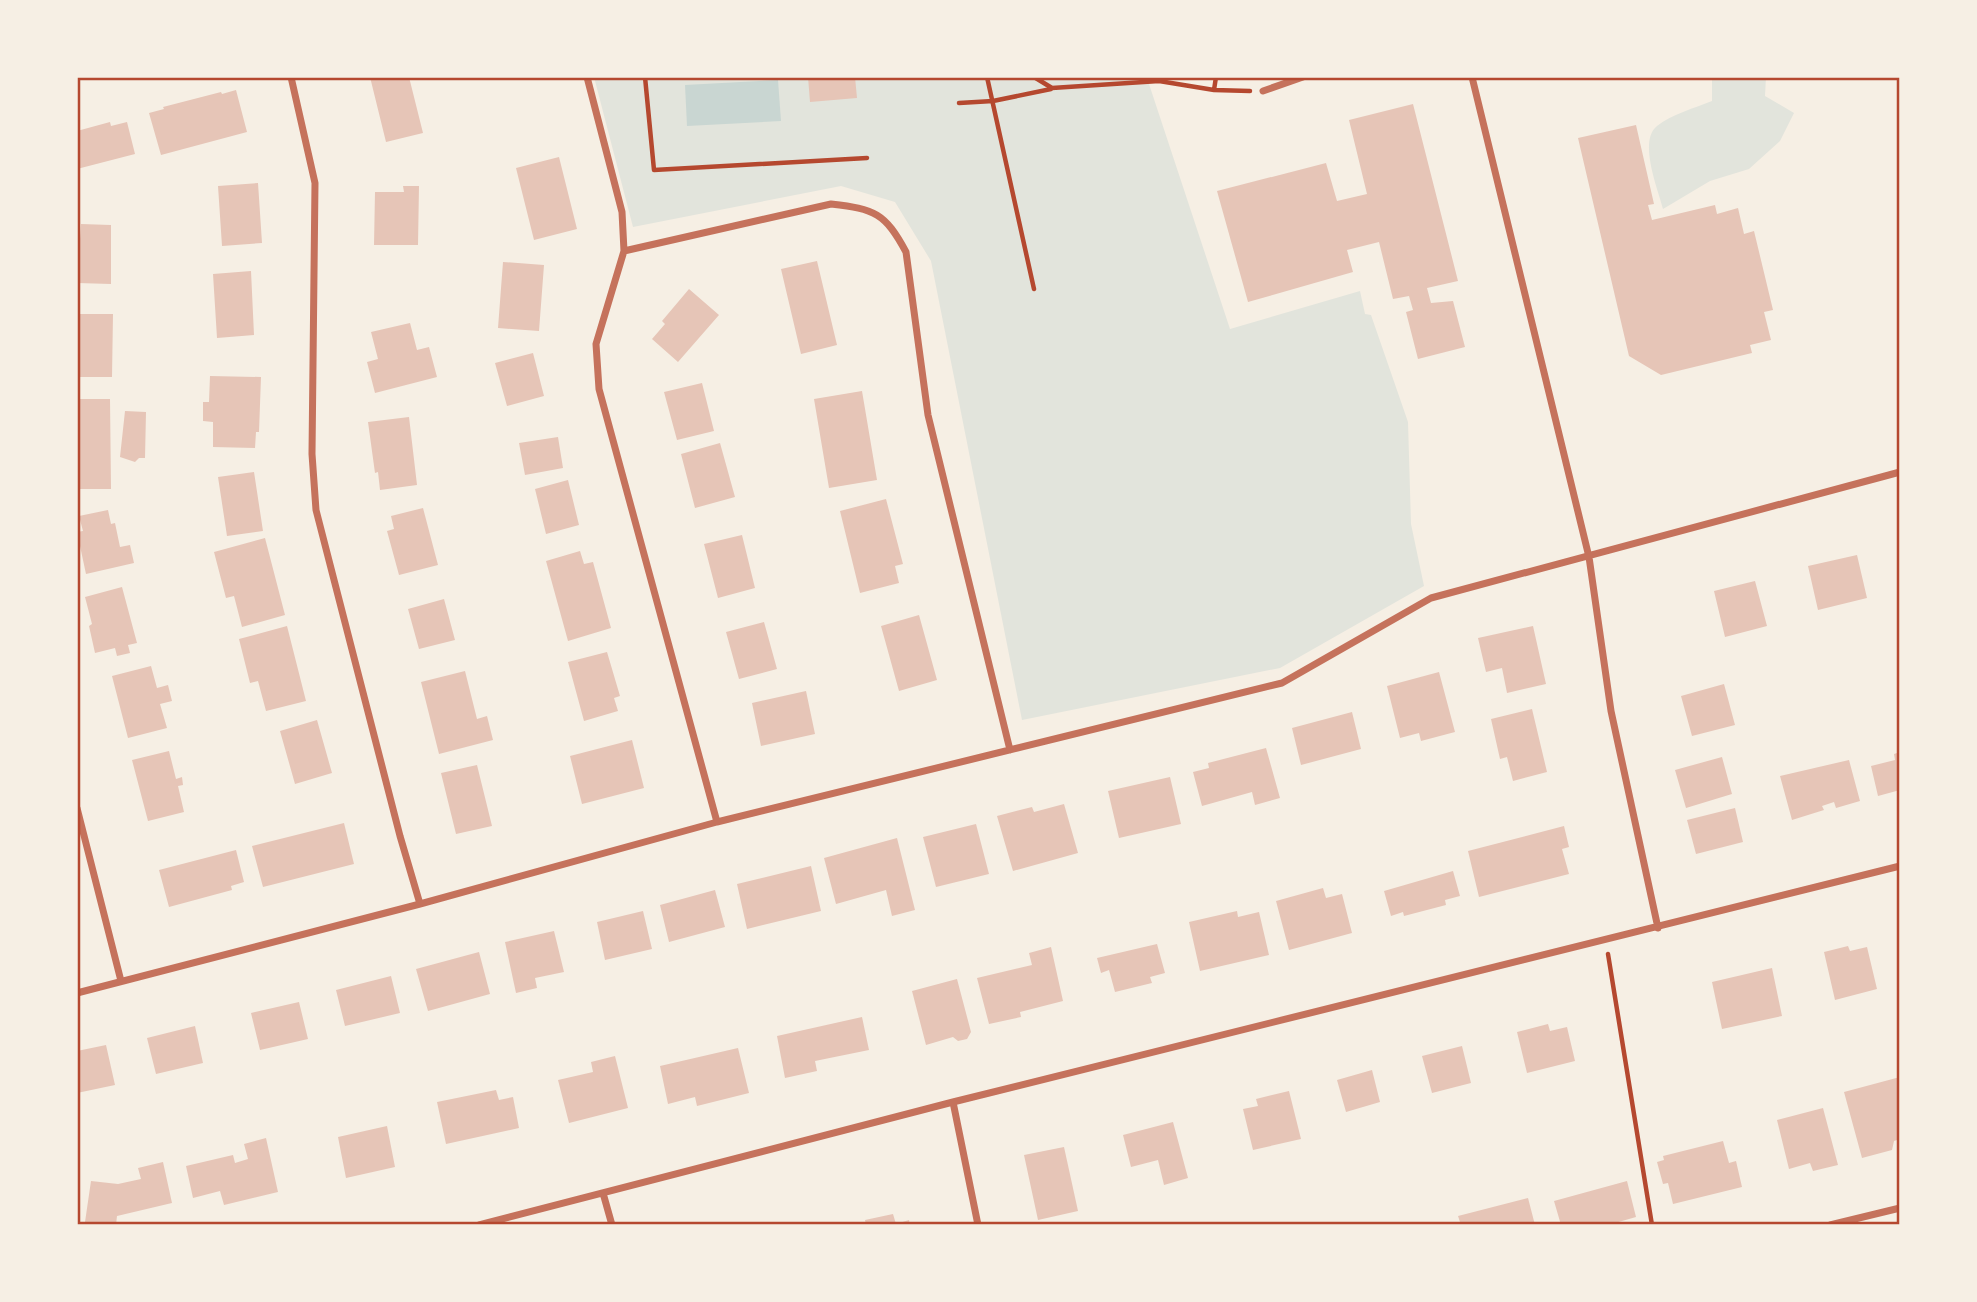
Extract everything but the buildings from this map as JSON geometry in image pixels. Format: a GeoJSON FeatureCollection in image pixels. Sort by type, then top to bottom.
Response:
{"type":"FeatureCollection","features":[{"type":"Feature","properties":{"kind":"street"},"geometry":{"type":"LineString","coordinates":[[291,77],[315,183],[312,454],[316,510],[420,904]]}},
{"type":"Feature","properties":{"kind":"street"},"geometry":{"type":"LineString","coordinates":[[587,77],[622,212],[624,251],[596,344],[599,388],[717,822]]}},
{"type":"Feature","properties":{"kind":"street"},"geometry":{"type":"LineString","coordinates":[[1264,91],[1303,77]]}},
{"type":"Feature","properties":{"kind":"street"},"geometry":{"type":"LineString","coordinates":[[1472,77],[1589,556],[1611,711],[1658,928]]}},
{"type":"Feature","properties":{"kind":"street"},"geometry":{"type":"LineString","coordinates":[[624,251],[831,204],[856,206],[876,213],[893,228],[906,252],[928,415],[1010,750]]}},
{"type":"Feature","properties":{"kind":"street"},"geometry":{"type":"LineString","coordinates":[[77,993],[420,904],[717,822],[1282,683],[1431,598],[1900,472]]}},
{"type":"Feature","properties":{"kind":"street"},"geometry":{"type":"LineString","coordinates":[[77,808],[121,981]]}},
{"type":"Feature","properties":{"kind":"street"},"geometry":{"type":"LineString","coordinates":[[479,1225],[953,1102],[1900,866]]}},
{"type":"Feature","properties":{"kind":"street"},"geometry":{"type":"LineString","coordinates":[[953,1102],[978,1225]]}},
{"type":"Feature","properties":{"kind":"street"},"geometry":{"type":"LineString","coordinates":[[603,1193],[612,1225]]}},
{"type":"Feature","properties":{"kind":"street"},"geometry":{"type":"LineString","coordinates":[[1830,1225],[1900,1208]]}},
{"type":"Feature","properties":{"kind":"path"},"geometry":{"type":"LineString","coordinates":[[645,77],[653,170],[867,159]]}},
{"type":"Feature","properties":{"kind":"path"},"geometry":{"type":"LineString","coordinates":[[987,77],[1034,289]]}},
{"type":"Feature","properties":{"kind":"path"},"geometry":{"type":"LineString","coordinates":[[1034,77],[1052,88]]}},
{"type":"Feature","properties":{"kind":"path"},"geometry":{"type":"LineString","coordinates":[[1214,90],[1216,77]]}},
{"type":"Feature","properties":{"kind":"path"},"geometry":{"type":"LineString","coordinates":[[959,103],[993,101],[1052,88],[1159,80],[1214,90],[1264,91]]}},
{"type":"Feature","properties":{"kind":"path"},"geometry":{"type":"LineString","coordinates":[[1606,940],[1652,1225]]}},
{"type":"Feature","properties":{"kind":"shaded area"},"geometry":{"type":"Polygon","coordinates":[[[594,77],[1173,77],[1149,84],[1230,329],[1360,291],[1365,314],[1371,315],[1408,422],[1411,524],[1424,586],[1280,668],[1022,720],[931,261],[895,202],[841,186],[633,227],[594,77]]]}},
{"type":"Feature","properties":{"kind":"shaded area"},"geometry":{"type":"Polygon","coordinates":[[[1712,77],[1766,77],[1765,96],[1794,113],[1780,141],[1749,169],[1710,181],[1663,209],[1649,154],[1652,133],[1657,126],[1670,118],[1712,101],[1712,77]]]}},
{"type":"Feature","properties":{"kind":"shaded area"},"geometry":{"type":"Polygon","coordinates":[[[778,80],[781,121],[687,126],[685,85],[778,80]]]}}]}
